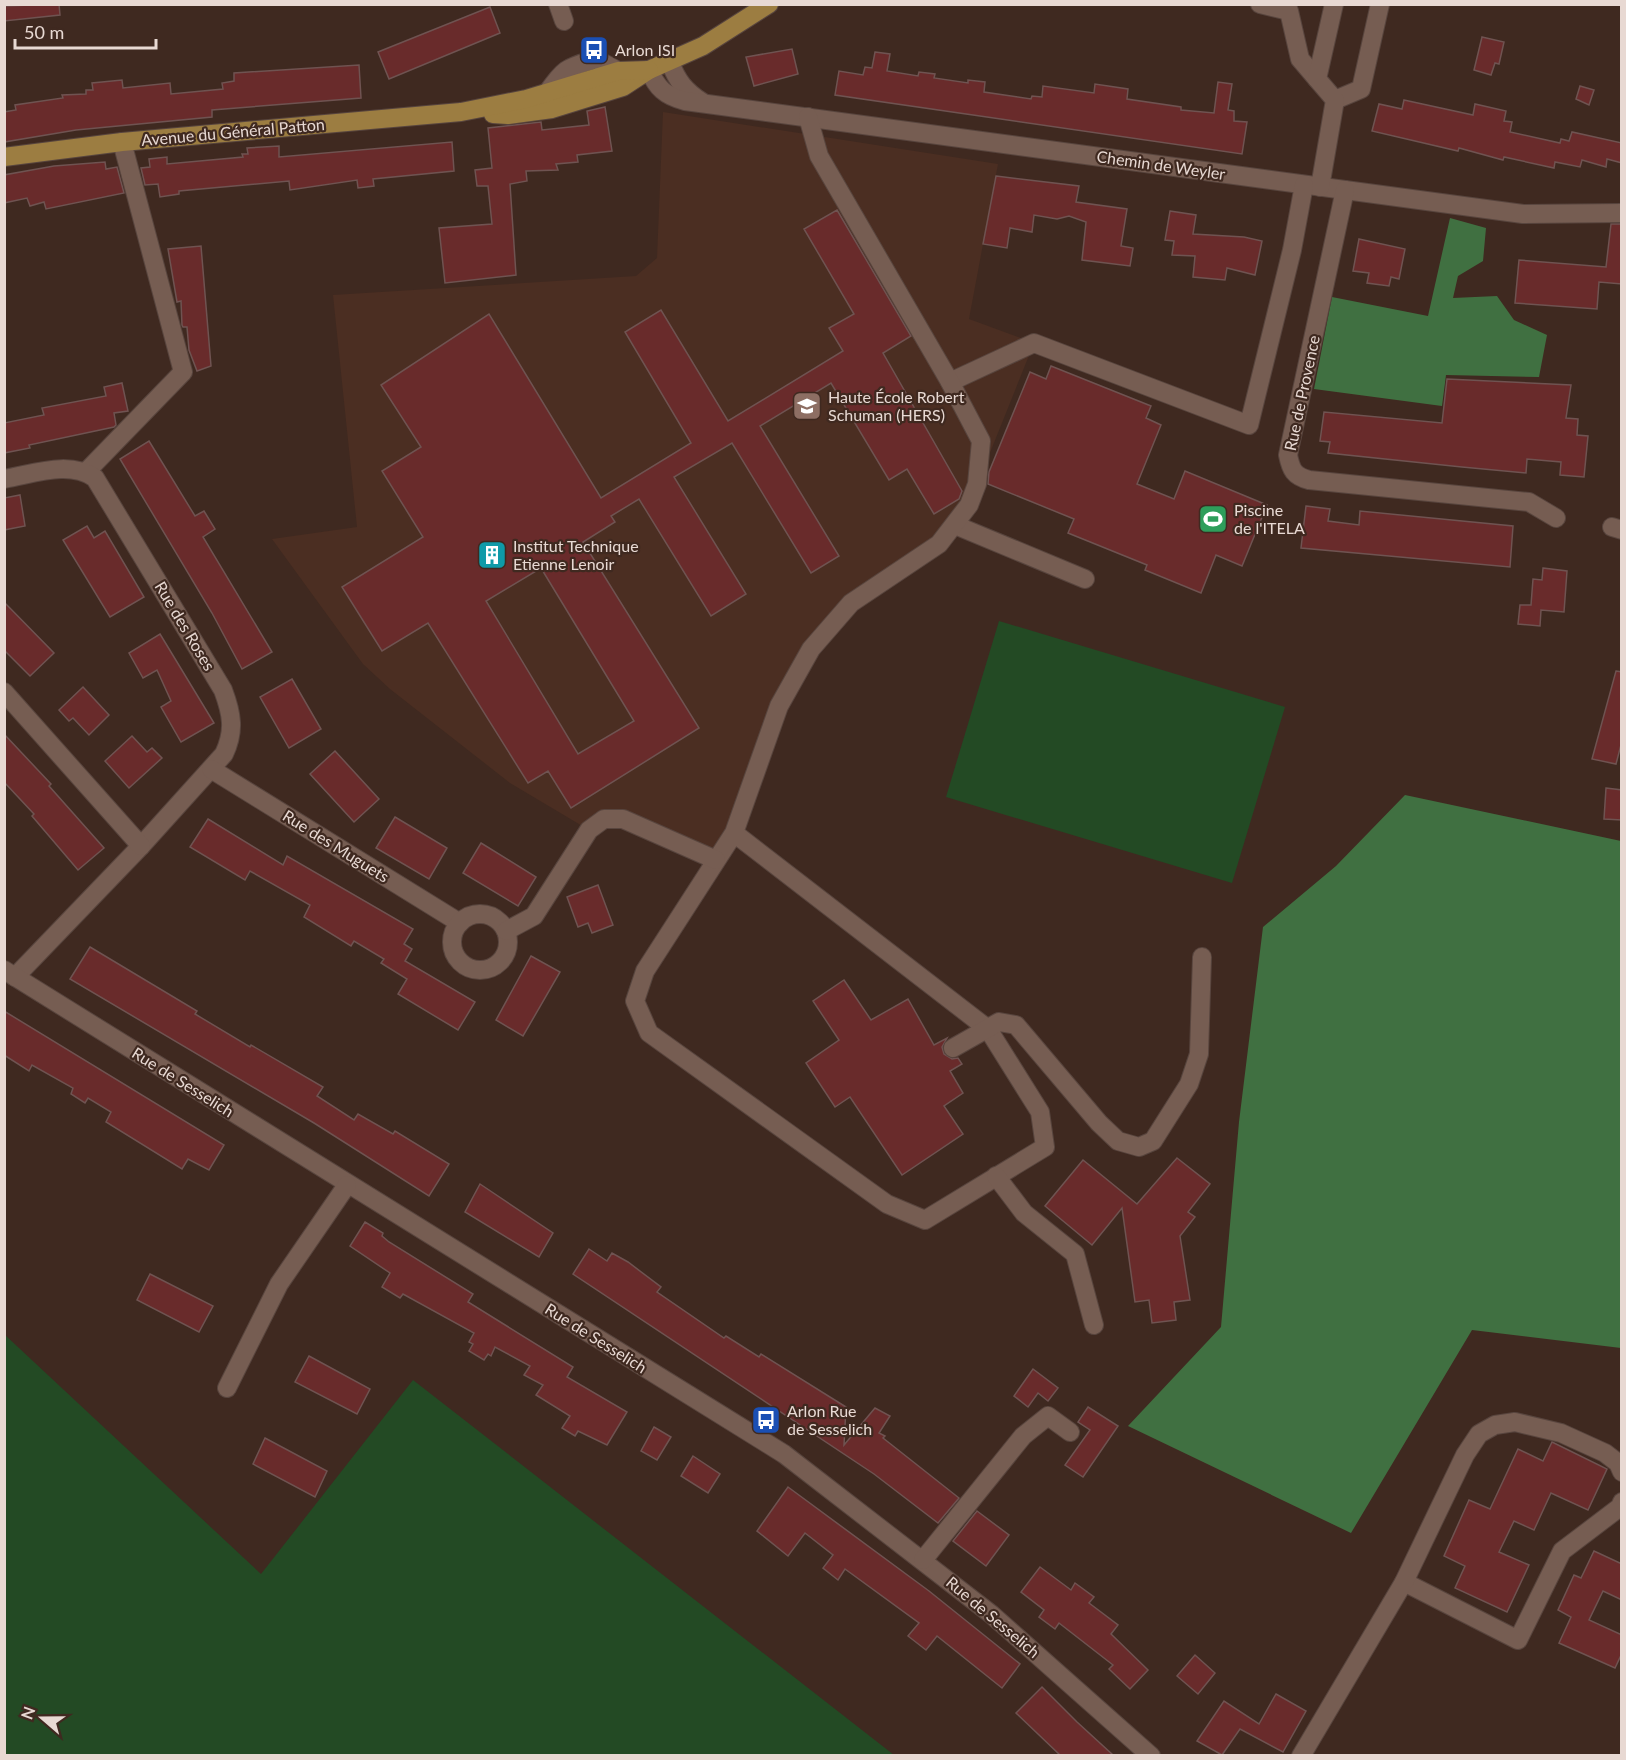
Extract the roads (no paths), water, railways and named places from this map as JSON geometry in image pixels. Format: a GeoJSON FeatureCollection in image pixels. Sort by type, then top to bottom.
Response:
{"type":"FeatureCollection","features":[{"type":"Feature","properties":{"kind":"main road","name":"Avenue du Général Patton"},"geometry":{"type":"LineString","coordinates":[[461,112],[508,115],[552,109],[623,87],[649,70],[703,46],[769,4]]}},
{"type":"Feature","properties":{"kind":"main road","name":"Avenue du Général Patton"},"geometry":{"type":"LineString","coordinates":[[4,157],[122,142],[461,112],[547,93],[618,71],[649,70]]}},
{"type":"Feature","properties":{"kind":"street"},"geometry":{"type":"LineString","coordinates":[[1260,4],[1290,8],[1300,59],[1335,100]]}},
{"type":"Feature","properties":{"kind":"street"},"geometry":{"type":"LineString","coordinates":[[1317,79],[1334,4]]}},
{"type":"Feature","properties":{"kind":"street"},"geometry":{"type":"LineString","coordinates":[[1335,100],[1361,88],[1380,4]]}},
{"type":"Feature","properties":{"kind":"street"},"geometry":{"type":"LineString","coordinates":[[670,62],[682,85],[702,102]]}},
{"type":"Feature","properties":{"kind":"street","name":"Chemin de Weyler"},"geometry":{"type":"LineString","coordinates":[[649,70],[656,85],[669,96],[702,102],[1523,214],[1622,213]]}},
{"type":"Feature","properties":{"kind":"street"},"geometry":{"type":"LineString","coordinates":[[950,382],[1034,343],[1250,425],[1292,250],[1335,100]]}},
{"type":"Feature","properties":{"kind":"street"},"geometry":{"type":"LineString","coordinates":[[734,833],[988,1029],[1040,1112],[1045,1147],[924,1220],[887,1204],[649,1033],[635,1001],[645,971],[734,833],[779,706],[811,649],[851,603],[939,544],[969,505],[977,484],[981,441],[950,382],[819,156],[808,117]]}},
{"type":"Feature","properties":{"kind":"street"},"geometry":{"type":"LineString","coordinates":[[4,478],[66,468],[86,472],[183,372],[122,142]]}},
{"type":"Feature","properties":{"kind":"street","name":"Rue de Provence"},"geometry":{"type":"LineString","coordinates":[[1345,190],[1288,455],[1292,471],[1299,477],[1309,480],[1529,502],[1556,518]]}},
{"type":"Feature","properties":{"kind":"street","name":"Rue des Roses"},"geometry":{"type":"LineString","coordinates":[[10,974],[141,846],[211,769],[224,754],[232,728],[232,714],[224,690],[102,488],[86,472]]}},
{"type":"Feature","properties":{"kind":"street"},"geometry":{"type":"LineString","coordinates":[[955,525],[1085,579]]}},
{"type":"Feature","properties":{"kind":"street"},"geometry":{"type":"LineString","coordinates":[[4,692],[141,846]]}},
{"type":"Feature","properties":{"kind":"street","name":"Rue des Muguets"},"geometry":{"type":"LineString","coordinates":[[211,769],[460,923]]}},
{"type":"Feature","properties":{"kind":"street"},"geometry":{"type":"LineString","coordinates":[[506,931],[534,916],[589,830],[604,819],[623,819],[716,860]]}},
{"type":"Feature","properties":{"kind":"street"},"geometry":{"type":"LineString","coordinates":[[476,914],[494,917],[506,931],[507,949],[497,964],[480,970],[462,964],[453,948],[452,939],[460,923],[476,914]]}},
{"type":"Feature","properties":{"kind":"street"},"geometry":{"type":"LineString","coordinates":[[953,1048],[999,1022],[1016,1025],[1099,1123],[1118,1141],[1139,1148],[1153,1141],[1189,1084],[1199,1054],[1202,957]]}},
{"type":"Feature","properties":{"kind":"street","name":"Rue de Sesselich"},"geometry":{"type":"LineString","coordinates":[[10,974],[784,1454],[999,1621],[1151,1755]]}},
{"type":"Feature","properties":{"kind":"street"},"geometry":{"type":"LineString","coordinates":[[996,1176],[1024,1213],[1075,1254],[1094,1325]]}},
{"type":"Feature","properties":{"kind":"street"},"geometry":{"type":"LineString","coordinates":[[227,1388],[279,1284],[347,1185]]}},
{"type":"Feature","properties":{"kind":"street"},"geometry":{"type":"LineString","coordinates":[[923,1560],[1023,1436],[1048,1416],[1070,1432]]}},
{"type":"Feature","properties":{"kind":"street"},"geometry":{"type":"LineString","coordinates":[[1301,1755],[1404,1582],[1465,1455],[1479,1434],[1495,1425],[1515,1422],[1561,1433],[1605,1453],[1618,1463],[1622,1472]]}},
{"type":"Feature","properties":{"kind":"street"},"geometry":{"type":"LineString","coordinates":[[1404,1582],[1518,1640],[1562,1551],[1620,1507],[1622,1502]]}},
{"type":"Feature","properties":{"kind":"place","name":"Arlon ISI"},"geometry":{"type":"Point","coordinates":[594,50]}},
{"type":"Feature","properties":{"kind":"place","name":"Haute École Robert Schuman (HERS)"},"geometry":{"type":"Point","coordinates":[807,406]}},
{"type":"Feature","properties":{"kind":"place","name":"Piscine de l'ITELA"},"geometry":{"type":"Point","coordinates":[1213,519]}},
{"type":"Feature","properties":{"kind":"place","name":"Institut Technique Etienne Lenoir"},"geometry":{"type":"Point","coordinates":[492,555]}},
{"type":"Feature","properties":{"kind":"place","name":"Arlon Rue de Sesselich"},"geometry":{"type":"Point","coordinates":[766,1420]}}]}
